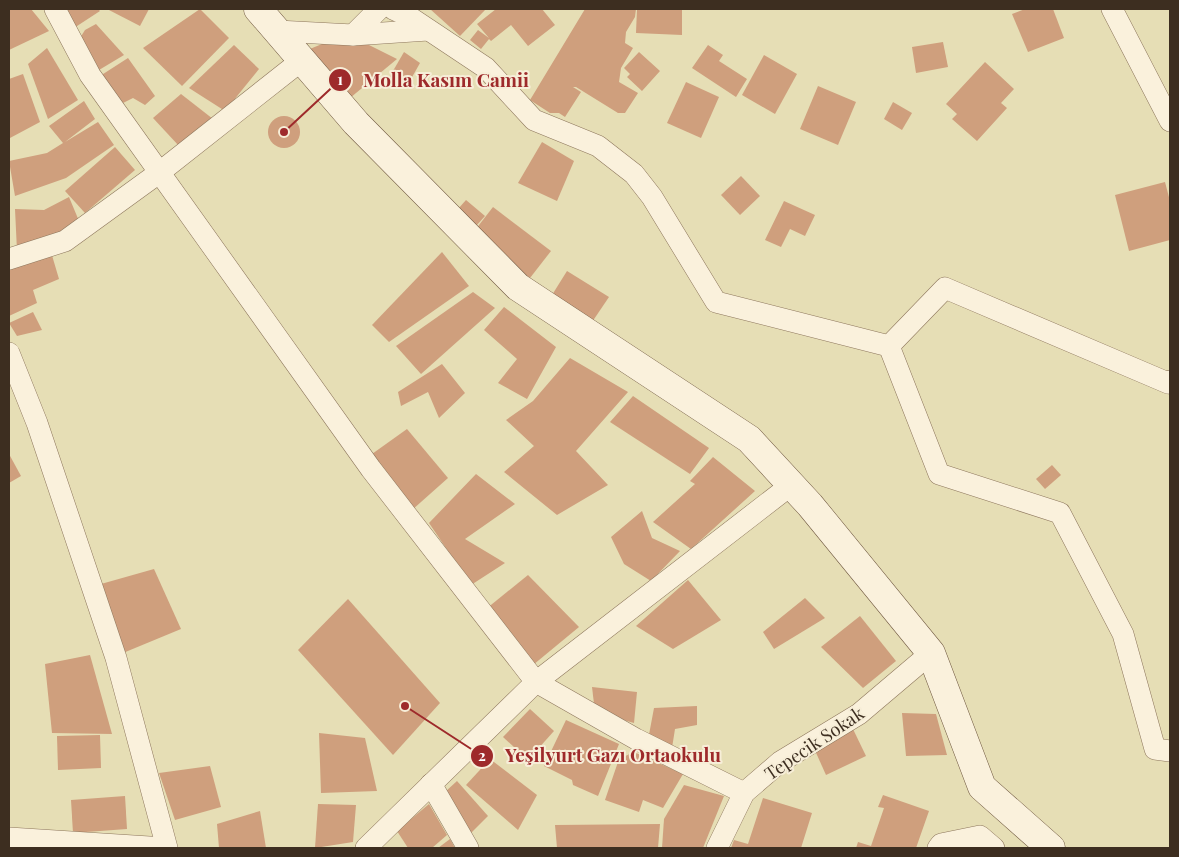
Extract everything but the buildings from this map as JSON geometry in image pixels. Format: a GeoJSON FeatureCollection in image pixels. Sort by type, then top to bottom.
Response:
{"type":"FeatureCollection","features":[{"type":"Feature","properties":{"kind":"main road"},"geometry":{"type":"LineString","coordinates":[[258,9],[356,123],[518,287],[749,439],[791,485],[931,653],[982,788],[1051,848]]}},
{"type":"Feature","properties":{"kind":"street"},"geometry":{"type":"LineString","coordinates":[[55,9],[90,75],[371,469],[536,682],[636,739],[744,793]]}},
{"type":"Feature","properties":{"kind":"street"},"geometry":{"type":"LineString","coordinates":[[353,34],[379,9]]}},
{"type":"Feature","properties":{"kind":"street"},"geometry":{"type":"LineString","coordinates":[[393,9],[486,68],[534,120],[598,146],[634,174],[652,197],[716,302],[889,346]]}},
{"type":"Feature","properties":{"kind":"street"},"geometry":{"type":"LineString","coordinates":[[1112,9],[1170,121]]}},
{"type":"Feature","properties":{"kind":"street"},"geometry":{"type":"LineString","coordinates":[[277,31],[353,34],[428,30]]}},
{"type":"Feature","properties":{"kind":"street"},"geometry":{"type":"LineString","coordinates":[[9,259],[64,241],[160,172],[302,60]]}},
{"type":"Feature","properties":{"kind":"street"},"geometry":{"type":"LineString","coordinates":[[889,346],[945,288],[1168,383],[1170,381]]}},
{"type":"Feature","properties":{"kind":"street"},"geometry":{"type":"LineString","coordinates":[[889,346],[939,474],[1060,513],[1123,634],[1155,749],[1170,751]]}},
{"type":"Feature","properties":{"kind":"street"},"geometry":{"type":"LineString","coordinates":[[9,353],[37,423],[116,658],[166,848],[9,838]]}},
{"type":"Feature","properties":{"kind":"street"},"geometry":{"type":"LineString","coordinates":[[366,848],[536,682],[791,485]]}},
{"type":"Feature","properties":{"kind":"street","name":"Tepecik Sokak"},"geometry":{"type":"LineString","coordinates":[[718,848],[744,793],[780,762],[859,714],[931,653]]}},
{"type":"Feature","properties":{"kind":"street"},"geometry":{"type":"LineString","coordinates":[[431,784],[468,848]]}},
{"type":"Feature","properties":{"kind":"street"},"geometry":{"type":"LineString","coordinates":[[938,848],[941,844],[980,836],[994,848]]}},
{"type":"Feature","properties":{"kind":"shaded area"},"geometry":{"type":"Polygon","coordinates":[[[9,9],[1170,9],[1170,848],[9,848],[9,9]]]}},
{"type":"Feature","properties":{"kind":"place","name":"Molla Kasım Camii"},"geometry":{"type":"Point","coordinates":[284,132]}},
{"type":"Feature","properties":{"kind":"place","name":"Yeşilyurt Gazı Ortaokulu"},"geometry":{"type":"Point","coordinates":[405,706]}}]}
